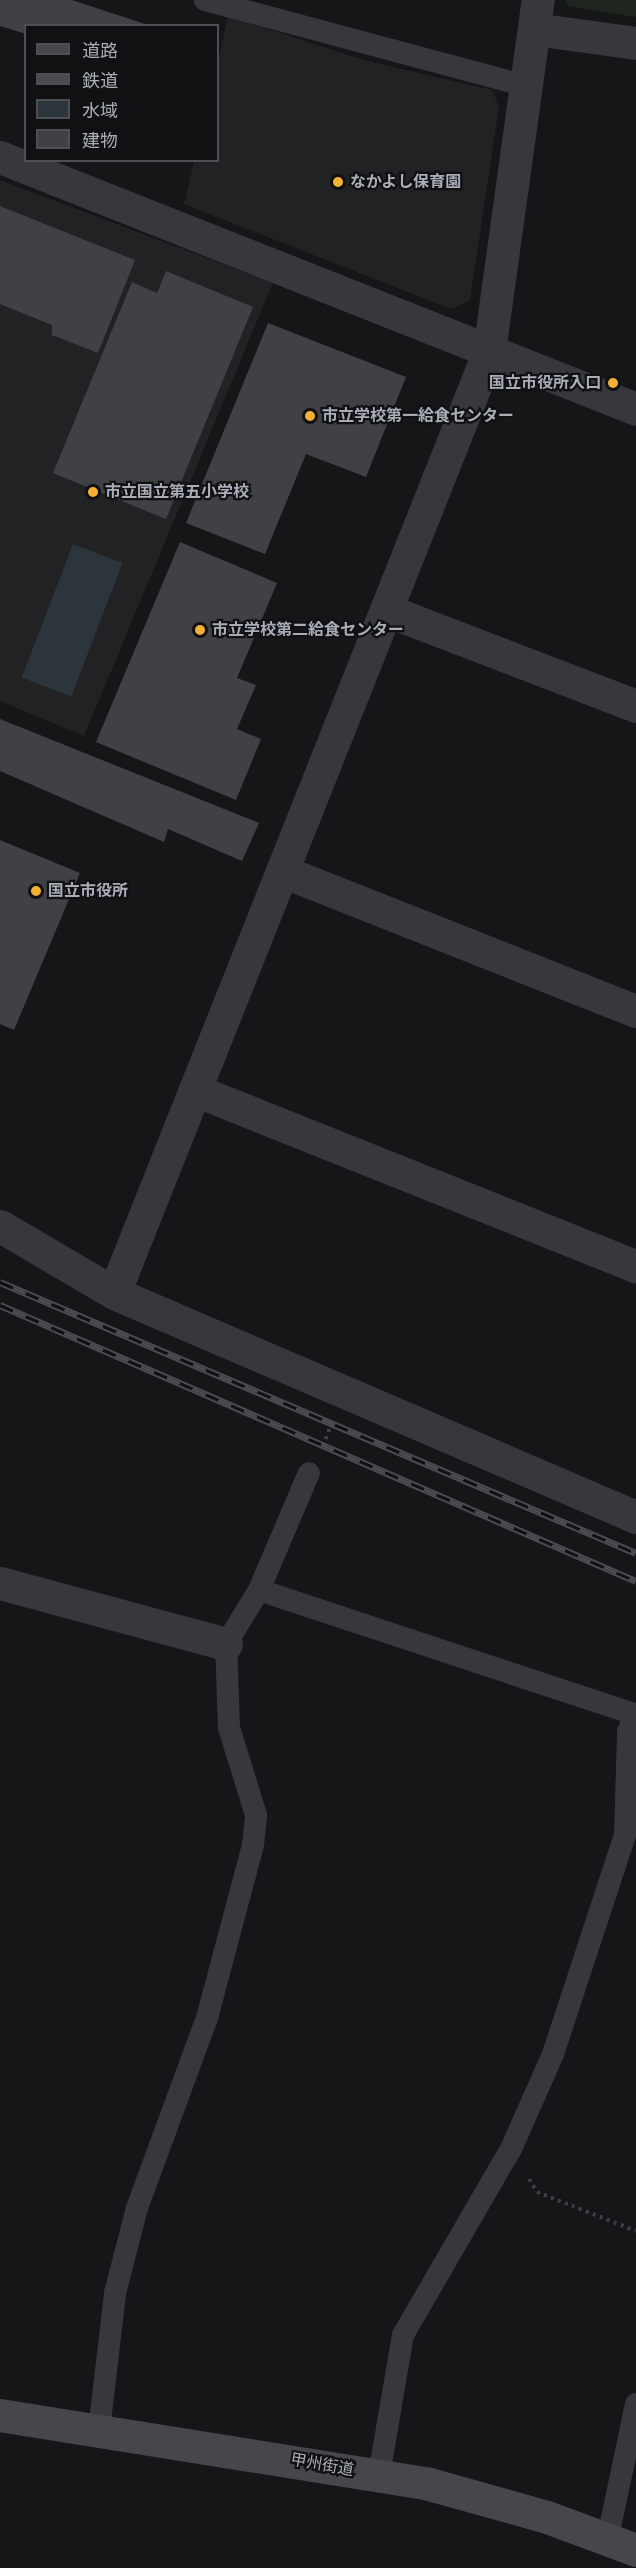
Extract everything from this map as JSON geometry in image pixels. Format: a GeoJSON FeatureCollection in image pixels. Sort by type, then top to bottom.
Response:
{"type":"FeatureCollection","features":[{"type":"Feature","properties":{"kind":"main road","name":"甲州街道"},"geometry":{"type":"LineString","coordinates":[[0,2415],[379,2475],[482,2497],[622,2544]]}},
{"type":"Feature","properties":{"kind":"street"},"geometry":{"type":"LineString","coordinates":[[114,1293],[489,351],[536,14],[636,43]]}},
{"type":"Feature","properties":{"kind":"street"},"geometry":{"type":"LineString","coordinates":[[0,157],[636,409]]}},
{"type":"Feature","properties":{"kind":"street"},"geometry":{"type":"LineString","coordinates":[[386,610],[636,706]]}},
{"type":"Feature","properties":{"kind":"street"},"geometry":{"type":"LineString","coordinates":[[282,871],[636,1011]]}},
{"type":"Feature","properties":{"kind":"street"},"geometry":{"type":"LineString","coordinates":[[195,1090],[636,1266]]}},
{"type":"Feature","properties":{"kind":"street"},"geometry":{"type":"LineString","coordinates":[[0,1226],[114,1293],[344,1394],[636,1517]]}},
{"type":"Feature","properties":{"kind":"street"},"geometry":{"type":"LineString","coordinates":[[0,1583],[226,1644]]}},
{"type":"Feature","properties":{"kind":"lane"},"geometry":{"type":"LineString","coordinates":[[205,0],[526,86]]}},
{"type":"Feature","properties":{"kind":"lane"},"geometry":{"type":"LineString","coordinates":[[99,2430],[115,2293],[137,2208],[207,2018],[253,1845],[256,1815],[229,1728],[226,1644],[259,1590],[309,1473]]}},
{"type":"Feature","properties":{"kind":"lane"},"geometry":{"type":"LineString","coordinates":[[259,1590],[635,1716],[628,1732],[625,1835],[553,2054],[511,2149],[403,2335],[379,2475]]}},
{"type":"Feature","properties":{"kind":"lane"},"geometry":{"type":"LineString","coordinates":[[622,2544],[636,2404]]}},
{"type":"Feature","properties":{"kind":"path"},"geometry":{"type":"LineString","coordinates":[[309,1473],[344,1394]]}},
{"type":"Feature","properties":{"kind":"path"},"geometry":{"type":"LineString","coordinates":[[511,2149],[537,2192],[636,2231]]}},
{"type":"Feature","properties":{"kind":"shaded area"},"geometry":{"type":"Polygon","coordinates":[[[565,0],[636,0],[636,17],[568,6],[565,0]]]}},
{"type":"Feature","properties":{"kind":"shaded area","name":"なかよし保育園"},"geometry":{"type":"Polygon","coordinates":[[[228,16],[364,60],[492,90],[499,107],[470,300],[451,309],[184,204],[194,162],[219,162],[219,56],[228,16]]]}},
{"type":"Feature","properties":{"kind":"shaded area","name":"市立国立第五小学校"},"geometry":{"type":"Polygon","coordinates":[[[0,180],[273,283],[84,736],[0,701],[0,180]]]}},
{"type":"Feature","properties":{"kind":"water"},"geometry":{"type":"Polygon","coordinates":[[[73,544],[122,563],[71,696],[22,678],[73,544]]]}},
{"type":"Feature","properties":{"kind":"building"},"geometry":{"type":"Polygon","coordinates":[[[0,0],[72,0],[145,24],[24,24],[24,33],[0,26],[0,0]]]}},
{"type":"Feature","properties":{"kind":"building"},"geometry":{"type":"Polygon","coordinates":[[[0,206],[135,260],[98,353],[52,335],[52,325],[0,304],[0,206]]]}},
{"type":"Feature","properties":{"kind":"building"},"geometry":{"type":"Polygon","coordinates":[[[166,271],[253,307],[166,519],[53,473],[132,282],[157,293],[166,271]]]}},
{"type":"Feature","properties":{"kind":"building","name":"市立学校第一給食センター"},"geometry":{"type":"Polygon","coordinates":[[[268,323],[406,377],[366,477],[306,454],[265,554],[186,523],[268,323]]]}},
{"type":"Feature","properties":{"kind":"building","name":"市立学校第二給食センター"},"geometry":{"type":"Polygon","coordinates":[[[180,542],[277,583],[237,678],[256,685],[237,729],[261,739],[236,800],[96,742],[180,542]]]}},
{"type":"Feature","properties":{"kind":"building"},"geometry":{"type":"Polygon","coordinates":[[[0,719],[259,823],[242,861],[168,829],[164,842],[0,771],[0,719]]]}},
{"type":"Feature","properties":{"kind":"building"},"geometry":{"type":"Polygon","coordinates":[[[0,840],[80,873],[14,1030],[0,1024],[0,840]]]}},
{"type":"Feature","properties":{"kind":"railway"},"geometry":{"type":"LineString","coordinates":[[0,1282],[636,1553]]}},
{"type":"Feature","properties":{"kind":"railway"},"geometry":{"type":"LineString","coordinates":[[0,1305],[636,1581]]}},
{"type":"Feature","properties":{"kind":"place","name":"なかよし保育園"},"geometry":{"type":"Point","coordinates":[338,182]}},
{"type":"Feature","properties":{"kind":"place","name":"国立市役所入口"},"geometry":{"type":"Point","coordinates":[613,383]}},
{"type":"Feature","properties":{"kind":"place","name":"市立学校第一給食センター"},"geometry":{"type":"Point","coordinates":[310,416]}},
{"type":"Feature","properties":{"kind":"place","name":"市立国立第五小学校"},"geometry":{"type":"Point","coordinates":[93,492]}},
{"type":"Feature","properties":{"kind":"place","name":"市立学校第二給食センター"},"geometry":{"type":"Point","coordinates":[200,630]}},
{"type":"Feature","properties":{"kind":"place","name":"国立市役所"},"geometry":{"type":"Point","coordinates":[36,891]}}]}
